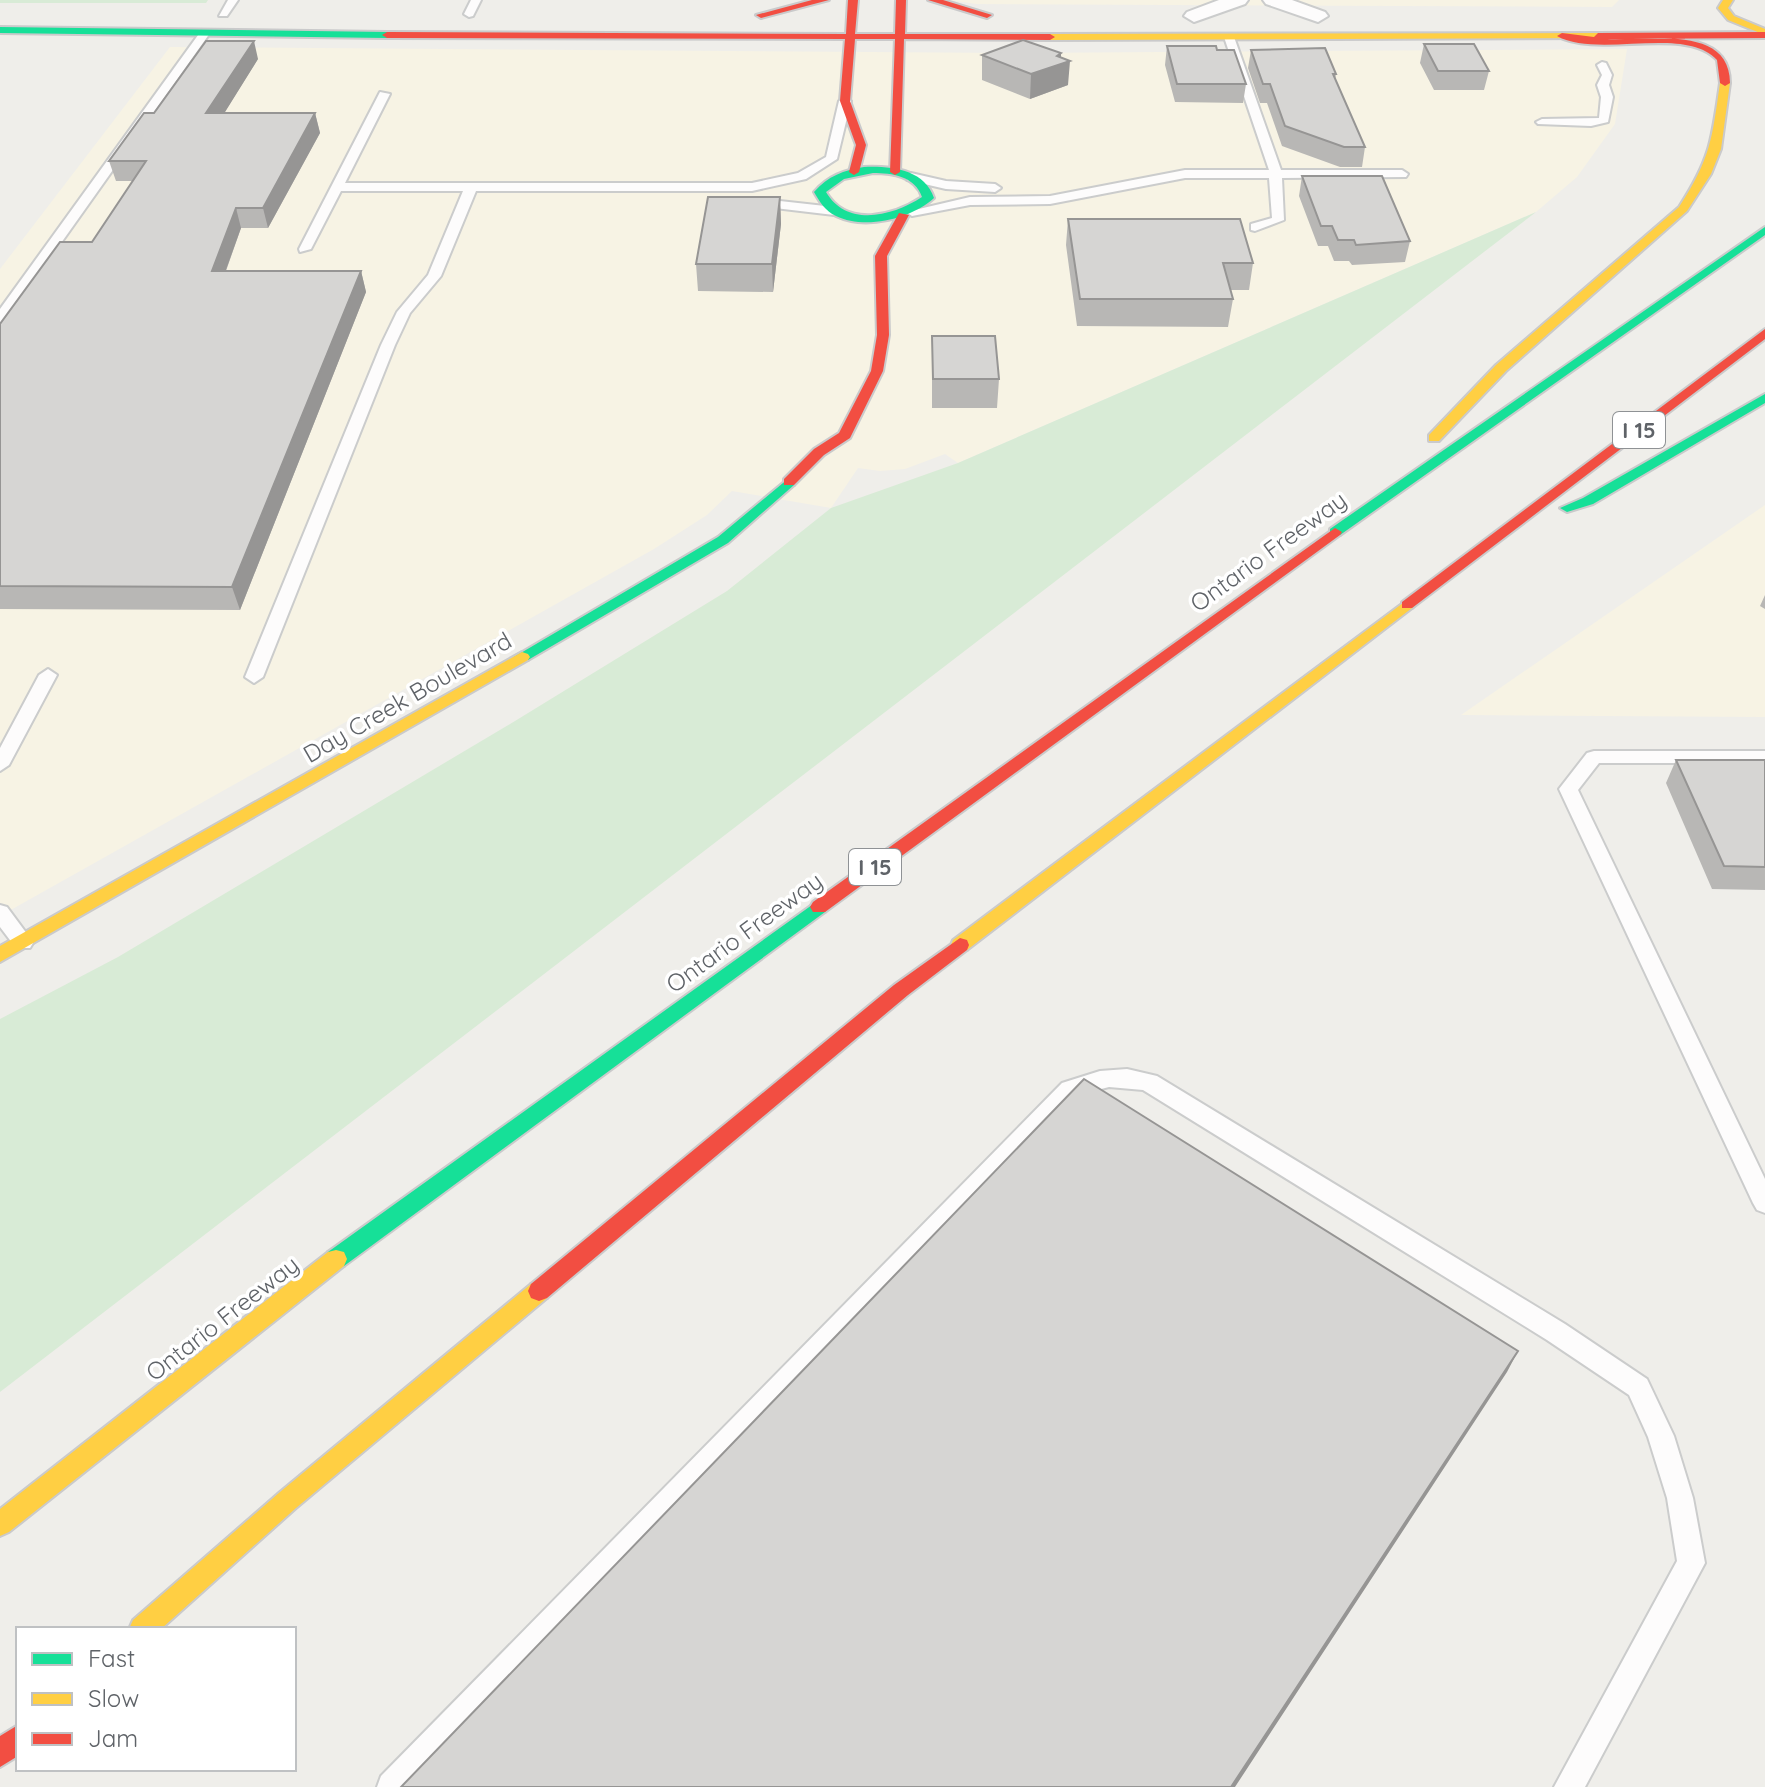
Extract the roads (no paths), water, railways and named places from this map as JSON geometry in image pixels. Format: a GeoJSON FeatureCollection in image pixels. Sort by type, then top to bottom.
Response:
{"type":"FeatureCollection","features":[{"type":"Feature","properties":{"kind":"main road"},"geometry":{"type":"LineString","coordinates":[[824,0],[753,15],[853,8],[994,15]]}},
{"type":"Feature","properties":{"kind":"main road"},"geometry":{"type":"LineString","coordinates":[[0,15],[228,7],[254,14]]}},
{"type":"Feature","properties":{"kind":"main road"},"geometry":{"type":"LineString","coordinates":[[0,28],[29,23],[206,22],[228,7]]}},
{"type":"Feature","properties":{"kind":"main road"},"geometry":{"type":"LineString","coordinates":[[853,8],[845,101],[861,145],[854,172]]}},
{"type":"Feature","properties":{"kind":"main road"},"geometry":{"type":"LineString","coordinates":[[466,9],[495,14]]}},
{"type":"Feature","properties":{"kind":"main road"},"geometry":{"type":"LineString","coordinates":[[855,238],[838,212],[820,198],[824,185],[854,172],[903,174],[899,37],[915,9]]}},
{"type":"Feature","properties":{"kind":"main road"},"geometry":{"type":"LineString","coordinates":[[1730,9],[1765,34]]}},
{"type":"Feature","properties":{"kind":"main road"},"geometry":{"type":"LineString","coordinates":[[1489,17],[1730,9],[1765,18]]}},
{"type":"Feature","properties":{"kind":"main road"},"geometry":{"type":"LineString","coordinates":[[1245,11],[1326,16]]}},
{"type":"Feature","properties":{"kind":"main road"},"geometry":{"type":"LineString","coordinates":[[0,28],[205,33],[852,37],[1765,34]]}},
{"type":"Feature","properties":{"kind":"main road"},"geometry":{"type":"LineString","coordinates":[[1370,506],[1501,368],[1672,220],[1699,188],[1713,160],[1723,119],[1724,63],[1718,56],[1699,48],[1672,43],[1614,42],[1562,36]]}},
{"type":"Feature","properties":{"kind":"main road","name":"Day Creek Boulevard"},"geometry":{"type":"LineString","coordinates":[[0,955],[661,578],[723,540],[758,512],[819,452],[845,435],[877,371],[883,335],[881,256],[908,213],[928,198],[928,190],[903,174]]}},
{"type":"Feature","properties":{"kind":"main road"},"geometry":{"type":"LineString","coordinates":[[838,212],[872,218],[908,213]]}},
{"type":"Feature","properties":{"kind":"main road","name":"Ontario Freeway"},"geometry":{"type":"LineString","coordinates":[[0,1524],[322,1269],[1370,506],[1765,230]]}},
{"type":"Feature","properties":{"kind":"main road","name":"I 15"},"geometry":{"type":"LineString","coordinates":[[144,1627],[288,1500],[901,990],[1765,333]]}},
{"type":"Feature","properties":{"kind":"main road"},"geometry":{"type":"LineString","coordinates":[[1512,527],[1588,501],[1765,398]]}},
{"type":"Feature","properties":{"kind":"main road"},"geometry":{"type":"LineString","coordinates":[[819,452],[820,431]]}},
{"type":"Feature","properties":{"kind":"main road"},"geometry":{"type":"LineString","coordinates":[[0,1754],[16,1740]]}},
{"type":"Feature","properties":{"kind":"street"},"geometry":{"type":"LineString","coordinates":[[1273,0],[1326,16]]}},
{"type":"Feature","properties":{"kind":"street"},"geometry":{"type":"LineString","coordinates":[[1186,16],[1245,11]]}},
{"type":"Feature","properties":{"kind":"lane"},"geometry":{"type":"LineString","coordinates":[[0,319],[205,33]]}},
{"type":"Feature","properties":{"kind":"lane"},"geometry":{"type":"LineString","coordinates":[[1229,37],[1274,167],[1281,212],[1278,220],[1255,227]]}},
{"type":"Feature","properties":{"kind":"lane"},"geometry":{"type":"LineString","coordinates":[[1542,122],[1591,123],[1604,120],[1607,97],[1603,85],[1607,75],[1602,65]]}},
{"type":"Feature","properties":{"kind":"lane"},"geometry":{"type":"LineString","coordinates":[[305,249],[384,94]]}},
{"type":"Feature","properties":{"kind":"lane"},"geometry":{"type":"LineString","coordinates":[[752,187],[802,176],[831,159],[837,142],[838,119],[845,101]]}},
{"type":"Feature","properties":{"kind":"lane"},"geometry":{"type":"LineString","coordinates":[[903,174],[970,188],[1017,188],[1083,181],[1178,163],[1399,168]]}},
{"type":"Feature","properties":{"kind":"lane"},"geometry":{"type":"LineString","coordinates":[[908,213],[970,201],[1050,200],[1185,174],[1274,167]]}},
{"type":"Feature","properties":{"kind":"lane"},"geometry":{"type":"LineString","coordinates":[[330,200],[752,187],[776,190],[824,185]]}},
{"type":"Feature","properties":{"kind":"lane"},"geometry":{"type":"LineString","coordinates":[[336,187],[722,201]]}},
{"type":"Feature","properties":{"kind":"lane"},"geometry":{"type":"LineString","coordinates":[[254,677],[388,345],[404,312],[434,276],[468,194]]}},
{"type":"Feature","properties":{"kind":"lane"},"geometry":{"type":"LineString","coordinates":[[737,201],[785,203],[838,212]]}},
{"type":"Feature","properties":{"kind":"lane"},"geometry":{"type":"LineString","coordinates":[[0,765],[48,675]]}},
{"type":"Feature","properties":{"kind":"lane"},"geometry":{"type":"LineString","coordinates":[[1765,757],[1594,757],[1568,789],[1765,1203]]}},
{"type":"Feature","properties":{"kind":"lane"},"geometry":{"type":"LineString","coordinates":[[0,912],[23,943]]}},
{"type":"Feature","properties":{"kind":"lane"},"geometry":{"type":"LineString","coordinates":[[392,1787],[1070,1089],[1119,1075],[1149,1082],[1556,1332],[1638,1387],[1661,1436],[1676,1486],[1691,1563],[1569,1787]]}}]}
